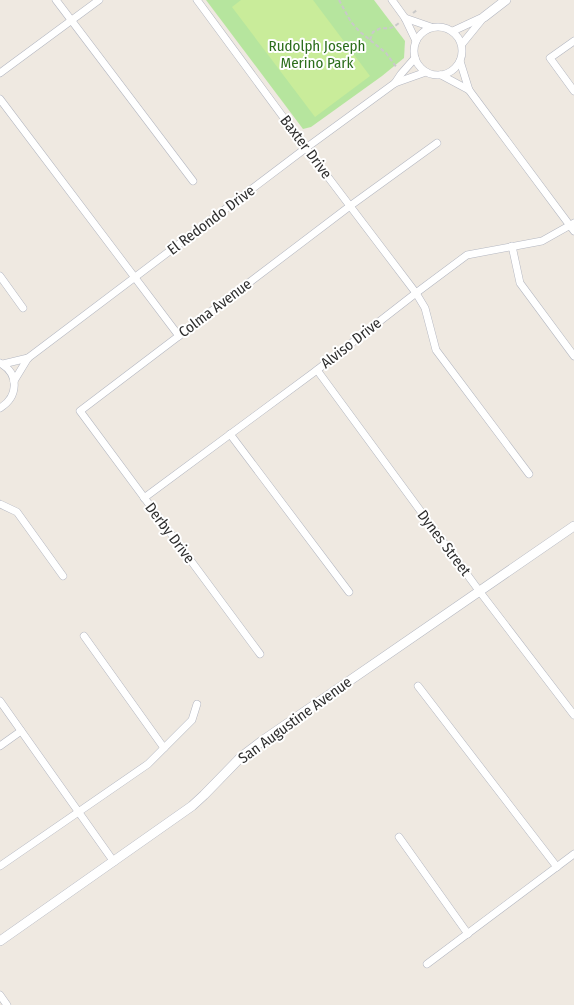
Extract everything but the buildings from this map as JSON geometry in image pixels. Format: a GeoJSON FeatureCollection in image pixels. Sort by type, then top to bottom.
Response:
{"type":"FeatureCollection","features":[{"type":"Feature","properties":{"kind":"street"},"geometry":{"type":"LineString","coordinates":[[56,0],[193,181]]}},
{"type":"Feature","properties":{"kind":"street"},"geometry":{"type":"LineString","coordinates":[[0,73],[98,0]]}},
{"type":"Feature","properties":{"kind":"street","name":"Baxter Drive"},"geometry":{"type":"LineString","coordinates":[[197,0],[416,293],[425,308],[436,350],[528,474]]}},
{"type":"Feature","properties":{"kind":"street"},"geometry":{"type":"LineString","coordinates":[[392,0],[405,18],[416,40]]}},
{"type":"Feature","properties":{"kind":"street"},"geometry":{"type":"LineString","coordinates":[[462,44],[484,17],[506,0]]}},
{"type":"Feature","properties":{"kind":"street"},"geometry":{"type":"LineString","coordinates":[[453,31],[484,17]]}},
{"type":"Feature","properties":{"kind":"street"},"geometry":{"type":"LineString","coordinates":[[405,18],[431,27],[440,27],[453,31],[460,40],[462,44],[460,61],[450,72],[442,75],[426,72],[415,58],[416,40],[424,31],[431,27]]}},
{"type":"Feature","properties":{"kind":"street"},"geometry":{"type":"LineString","coordinates":[[574,41],[550,58],[574,90]]}},
{"type":"Feature","properties":{"kind":"street","name":"El Redondo Drive"},"geometry":{"type":"LineString","coordinates":[[395,83],[415,58]]}},
{"type":"Feature","properties":{"kind":"street"},"geometry":{"type":"LineString","coordinates":[[460,61],[469,90],[573,227]]}},
{"type":"Feature","properties":{"kind":"street","name":"El Redondo Drive"},"geometry":{"type":"LineString","coordinates":[[0,408],[11,398],[14,390],[14,381],[28,358],[395,83],[426,72]]}},
{"type":"Feature","properties":{"kind":"street"},"geometry":{"type":"LineString","coordinates":[[442,75],[469,90]]}},
{"type":"Feature","properties":{"kind":"street"},"geometry":{"type":"LineString","coordinates":[[0,99],[179,336]]}},
{"type":"Feature","properties":{"kind":"street","name":"Colma Avenue"},"geometry":{"type":"LineString","coordinates":[[80,411],[350,206],[437,143]]}},
{"type":"Feature","properties":{"kind":"street","name":"Alviso Drive"},"geometry":{"type":"LineString","coordinates":[[144,498],[467,255],[542,241],[573,227]]}},
{"type":"Feature","properties":{"kind":"street"},"geometry":{"type":"LineString","coordinates":[[512,246],[520,283],[574,356]]}},
{"type":"Feature","properties":{"kind":"street"},"geometry":{"type":"LineString","coordinates":[[0,276],[23,308]]}},
{"type":"Feature","properties":{"kind":"street","name":"El Redondo Drive"},"geometry":{"type":"LineString","coordinates":[[2,364],[28,358]]}},
{"type":"Feature","properties":{"kind":"street"},"geometry":{"type":"LineString","coordinates":[[2,364],[8,369],[14,381]]}},
{"type":"Feature","properties":{"kind":"street","name":"Dynes Street"},"geometry":{"type":"LineString","coordinates":[[316,370],[480,592],[574,715]]}},
{"type":"Feature","properties":{"kind":"street","name":"Derby Drive"},"geometry":{"type":"LineString","coordinates":[[80,411],[260,654]]}},
{"type":"Feature","properties":{"kind":"street"},"geometry":{"type":"LineString","coordinates":[[230,434],[350,592]]}},
{"type":"Feature","properties":{"kind":"street"},"geometry":{"type":"LineString","coordinates":[[0,504],[16,512],[62,576]]}},
{"type":"Feature","properties":{"kind":"street","name":"San Augustine Avenue"},"geometry":{"type":"LineString","coordinates":[[0,941],[192,806],[241,757],[262,741],[574,526]]}},
{"type":"Feature","properties":{"kind":"street"},"geometry":{"type":"LineString","coordinates":[[84,636],[164,748]]}},
{"type":"Feature","properties":{"kind":"street"},"geometry":{"type":"LineString","coordinates":[[418,686],[557,867]]}},
{"type":"Feature","properties":{"kind":"street"},"geometry":{"type":"LineString","coordinates":[[0,701],[114,862]]}},
{"type":"Feature","properties":{"kind":"street"},"geometry":{"type":"LineString","coordinates":[[0,866],[148,764],[192,720],[197,704]]}},
{"type":"Feature","properties":{"kind":"street"},"geometry":{"type":"LineString","coordinates":[[0,746],[21,731]]}},
{"type":"Feature","properties":{"kind":"street"},"geometry":{"type":"LineString","coordinates":[[398,836],[468,934]]}},
{"type":"Feature","properties":{"kind":"street"},"geometry":{"type":"LineString","coordinates":[[427,964],[574,854]]}},
{"type":"Feature","properties":{"kind":"street"},"geometry":{"type":"LineString","coordinates":[[0,995],[7,1005]]}},
{"type":"Feature","properties":{"kind":"path"},"geometry":{"type":"LineString","coordinates":[[339,0],[351,22],[386,54],[401,74]]}},
{"type":"Feature","properties":{"kind":"path"},"geometry":{"type":"LineString","coordinates":[[370,40],[373,32],[382,28],[394,28],[417,10]]}},
{"type":"Feature","properties":{"kind":"green space","name":"Rudolph Joseph Merino Park"},"geometry":{"type":"Polygon","coordinates":[[[206,0],[374,0],[405,41],[404,58],[311,127],[303,129],[206,0]]]}},
{"type":"Feature","properties":{"kind":"green space"},"geometry":{"type":"Polygon","coordinates":[[[241,0],[313,0],[370,76],[315,117],[232,7],[241,0]]]}}]}
